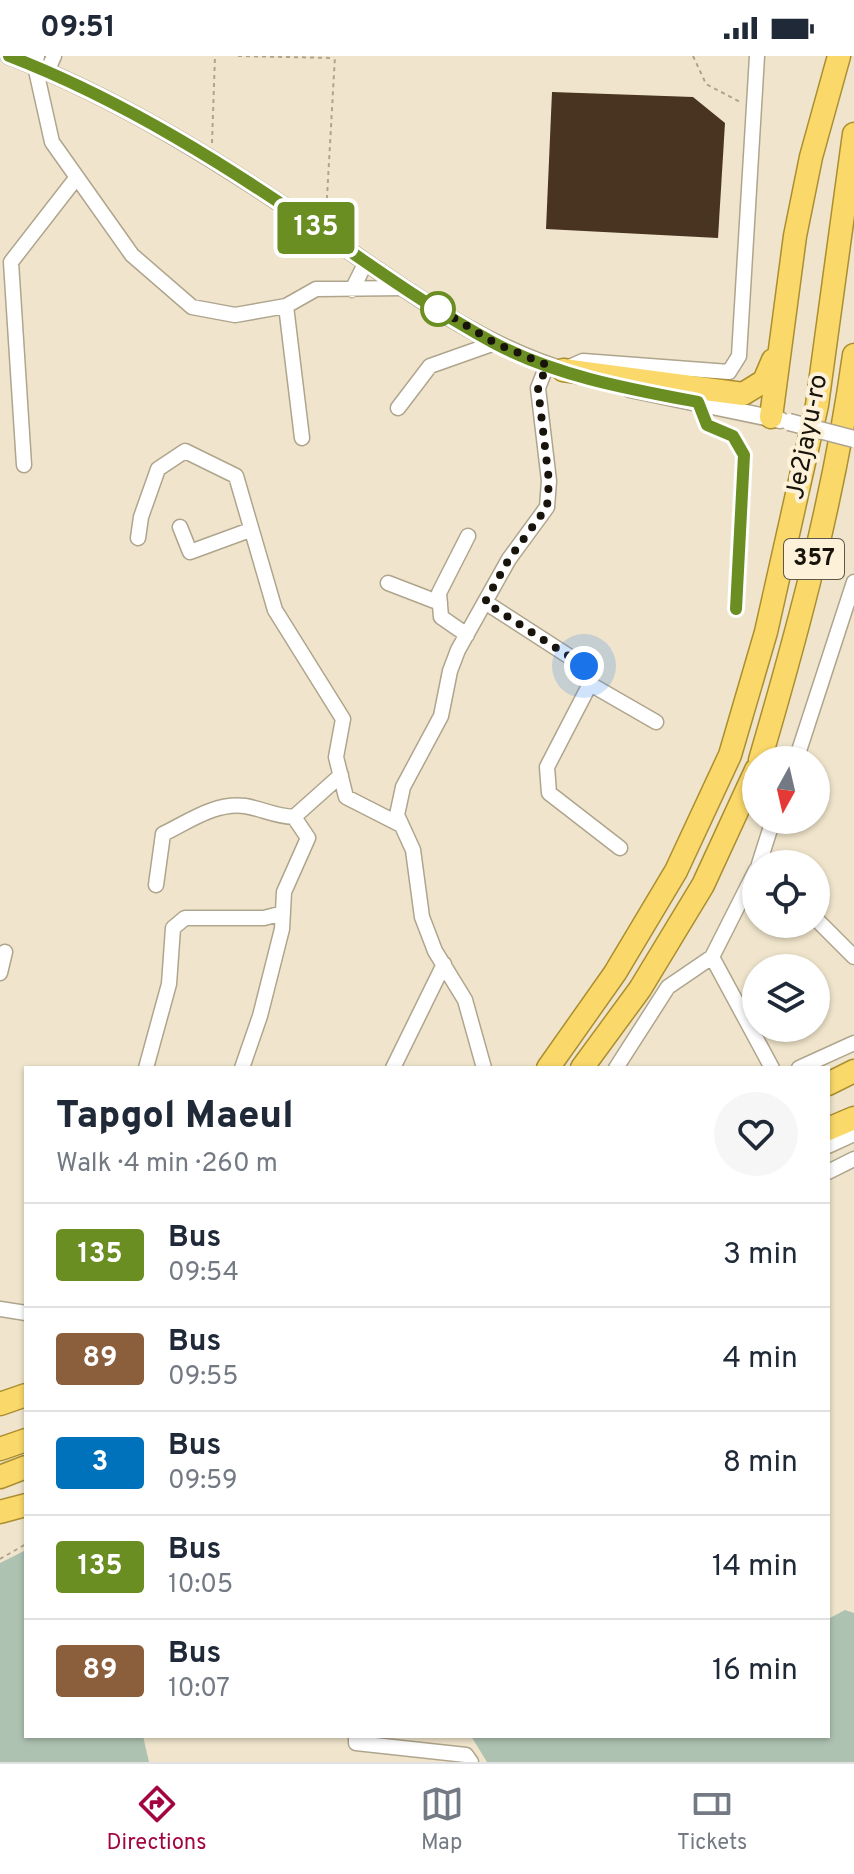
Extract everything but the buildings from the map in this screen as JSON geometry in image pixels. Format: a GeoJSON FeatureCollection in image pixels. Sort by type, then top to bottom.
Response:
{"type":"FeatureCollection","features":[{"type":"Feature","properties":{"kind":"highway"},"geometry":{"type":"LineString","coordinates":[[555,367],[743,394],[770,373],[811,157],[839,56]]}},
{"type":"Feature","properties":{"kind":"highway","name":"Je2jayu-ro"},"geometry":{"type":"LineString","coordinates":[[549,1066],[615,973],[676,871],[730,755],[766,632],[817,405],[854,134]]}},
{"type":"Feature","properties":{"kind":"highway"},"geometry":{"type":"LineString","coordinates":[[780,420],[783,315]]}},
{"type":"Feature","properties":{"kind":"highway","name":"Je2jayu-ro"},"geometry":{"type":"LineString","coordinates":[[764,746],[814,562],[846,410],[854,355]]}},
{"type":"Feature","properties":{"kind":"highway"},"geometry":{"type":"LineString","coordinates":[[583,1066],[640,989],[703,885],[742,800]]}},
{"type":"Feature","properties":{"kind":"highway"},"geometry":{"type":"LineString","coordinates":[[830,1083],[854,1071]]}},
{"type":"Feature","properties":{"kind":"highway"},"geometry":{"type":"LineString","coordinates":[[830,1099],[854,1088]]}},
{"type":"Feature","properties":{"kind":"highway"},"geometry":{"type":"LineString","coordinates":[[830,1128],[854,1118]]}},
{"type":"Feature","properties":{"kind":"highway"},"geometry":{"type":"LineString","coordinates":[[0,1404],[24,1396]]}},
{"type":"Feature","properties":{"kind":"highway"},"geometry":{"type":"LineString","coordinates":[[0,1449],[24,1441]]}},
{"type":"Feature","properties":{"kind":"highway"},"geometry":{"type":"LineString","coordinates":[[0,1477],[24,1468]]}},
{"type":"Feature","properties":{"kind":"highway"},"geometry":{"type":"LineString","coordinates":[[0,1512],[24,1506]]}},
{"type":"Feature","properties":{"kind":"street"},"geometry":{"type":"LineString","coordinates":[[9,56],[43,62],[211,160],[325,234],[365,264],[495,343],[555,367],[854,439]]}},
{"type":"Feature","properties":{"kind":"street"},"geometry":{"type":"LineString","coordinates":[[483,1066],[465,1000],[422,917],[413,850],[397,815],[403,787],[441,716],[450,671],[467,635],[509,559],[547,507],[549,481],[538,388],[555,367],[583,361],[729,372],[739,356],[757,56]]}},
{"type":"Feature","properties":{"kind":"street"},"geometry":{"type":"LineString","coordinates":[[43,62],[52,142],[132,255],[192,307],[235,315],[286,306],[316,289],[404,288]]}},
{"type":"Feature","properties":{"kind":"street"},"geometry":{"type":"LineString","coordinates":[[24,465],[11,262],[77,177]]}},
{"type":"Feature","properties":{"kind":"street"},"geometry":{"type":"LineString","coordinates":[[352,290],[365,264]]}},
{"type":"Feature","properties":{"kind":"street"},"geometry":{"type":"LineString","coordinates":[[286,306],[302,438]]}},
{"type":"Feature","properties":{"kind":"street"},"geometry":{"type":"LineString","coordinates":[[398,408],[430,366],[495,343]]}},
{"type":"Feature","properties":{"kind":"street"},"geometry":{"type":"LineString","coordinates":[[698,402],[707,425],[733,436],[744,455],[736,609]]}},
{"type":"Feature","properties":{"kind":"street"},"geometry":{"type":"LineString","coordinates":[[138,538],[141,517],[158,469],[185,451],[236,476],[275,610],[343,719],[336,757],[346,797],[401,825]]}},
{"type":"Feature","properties":{"kind":"street"},"geometry":{"type":"LineString","coordinates":[[180,527],[190,552],[250,530]]}},
{"type":"Feature","properties":{"kind":"street"},"geometry":{"type":"LineString","coordinates":[[467,635],[441,617],[439,593],[468,536]]}},
{"type":"Feature","properties":{"kind":"street"},"geometry":{"type":"LineString","coordinates":[[801,746],[854,582]]}},
{"type":"Feature","properties":{"kind":"street"},"geometry":{"type":"LineString","coordinates":[[388,583],[440,603]]}},
{"type":"Feature","properties":{"kind":"street"},"geometry":{"type":"LineString","coordinates":[[485,602],[584,666],[590,684],[656,722]]}},
{"type":"Feature","properties":{"kind":"street"},"geometry":{"type":"LineString","coordinates":[[590,684],[547,767],[549,793],[620,848]]}},
{"type":"Feature","properties":{"kind":"street"},"geometry":{"type":"LineString","coordinates":[[156,885],[163,834],[217,807],[246,806],[271,816],[294,817],[341,775]]}},
{"type":"Feature","properties":{"kind":"street"},"geometry":{"type":"LineString","coordinates":[[243,1066],[260,1016],[283,913],[284,892],[308,838],[294,817]]}},
{"type":"Feature","properties":{"kind":"street"},"geometry":{"type":"LineString","coordinates":[[617,1066],[668,987],[712,957],[742,898]]}},
{"type":"Feature","properties":{"kind":"street"},"geometry":{"type":"LineString","coordinates":[[147,1066],[169,984],[173,928],[185,918],[264,918],[283,913]]}},
{"type":"Feature","properties":{"kind":"street"},"geometry":{"type":"LineString","coordinates":[[830,933],[854,957]]}},
{"type":"Feature","properties":{"kind":"street"},"geometry":{"type":"LineString","coordinates":[[0,973],[5,952]]}},
{"type":"Feature","properties":{"kind":"street"},"geometry":{"type":"LineString","coordinates":[[712,957],[771,1066]]}},
{"type":"Feature","properties":{"kind":"street"},"geometry":{"type":"LineString","coordinates":[[394,1066],[444,964]]}},
{"type":"Feature","properties":{"kind":"street"},"geometry":{"type":"LineString","coordinates":[[803,1066],[854,1043]]}},
{"type":"Feature","properties":{"kind":"street"},"geometry":{"type":"LineString","coordinates":[[830,1145],[854,1134]]}},
{"type":"Feature","properties":{"kind":"street"},"geometry":{"type":"LineString","coordinates":[[830,1171],[854,1159]]}},
{"type":"Feature","properties":{"kind":"street"},"geometry":{"type":"LineString","coordinates":[[0,1309],[24,1313]]}},
{"type":"Feature","properties":{"kind":"street"},"geometry":{"type":"LineString","coordinates":[[356,1738],[356,1743],[466,1755],[471,1762]]}},
{"type":"Feature","properties":{"kind":"path"},"geometry":{"type":"LineString","coordinates":[[211,160],[215,56]]}},
{"type":"Feature","properties":{"kind":"path"},"geometry":{"type":"LineString","coordinates":[[238,56],[334,57],[325,234]]}},
{"type":"Feature","properties":{"kind":"path"},"geometry":{"type":"LineString","coordinates":[[693,56],[706,84],[754,109]]}},
{"type":"Feature","properties":{"kind":"path"},"geometry":{"type":"LineString","coordinates":[[0,1559],[24,1545]]}},
{"type":"Feature","properties":{"kind":"green space"},"geometry":{"type":"Polygon","coordinates":[[[24,1551],[24,1738],[143,1738],[149,1762],[0,1762],[0,1563],[24,1551]]]}},
{"type":"Feature","properties":{"kind":"green space"},"geometry":{"type":"Polygon","coordinates":[[[845,1610],[854,1613],[854,1762],[487,1762],[472,1738],[830,1738],[830,1618],[845,1610]]]}},
{"type":"Feature","properties":{"kind":"bus line","name":"135"},"geometry":{"type":"LineString","coordinates":[[9,56],[122,108],[211,160],[331,238],[365,264],[495,343],[563,370],[632,389],[698,402],[707,425],[733,436],[744,455],[736,609]]}},
{"type":"Feature","properties":{"kind":"route"},"geometry":{"type":"LineString","coordinates":[[438,309],[434,306],[495,343],[547,365],[538,388],[541,436],[549,481],[547,507],[509,559],[485,602],[584,666]]}}]}
